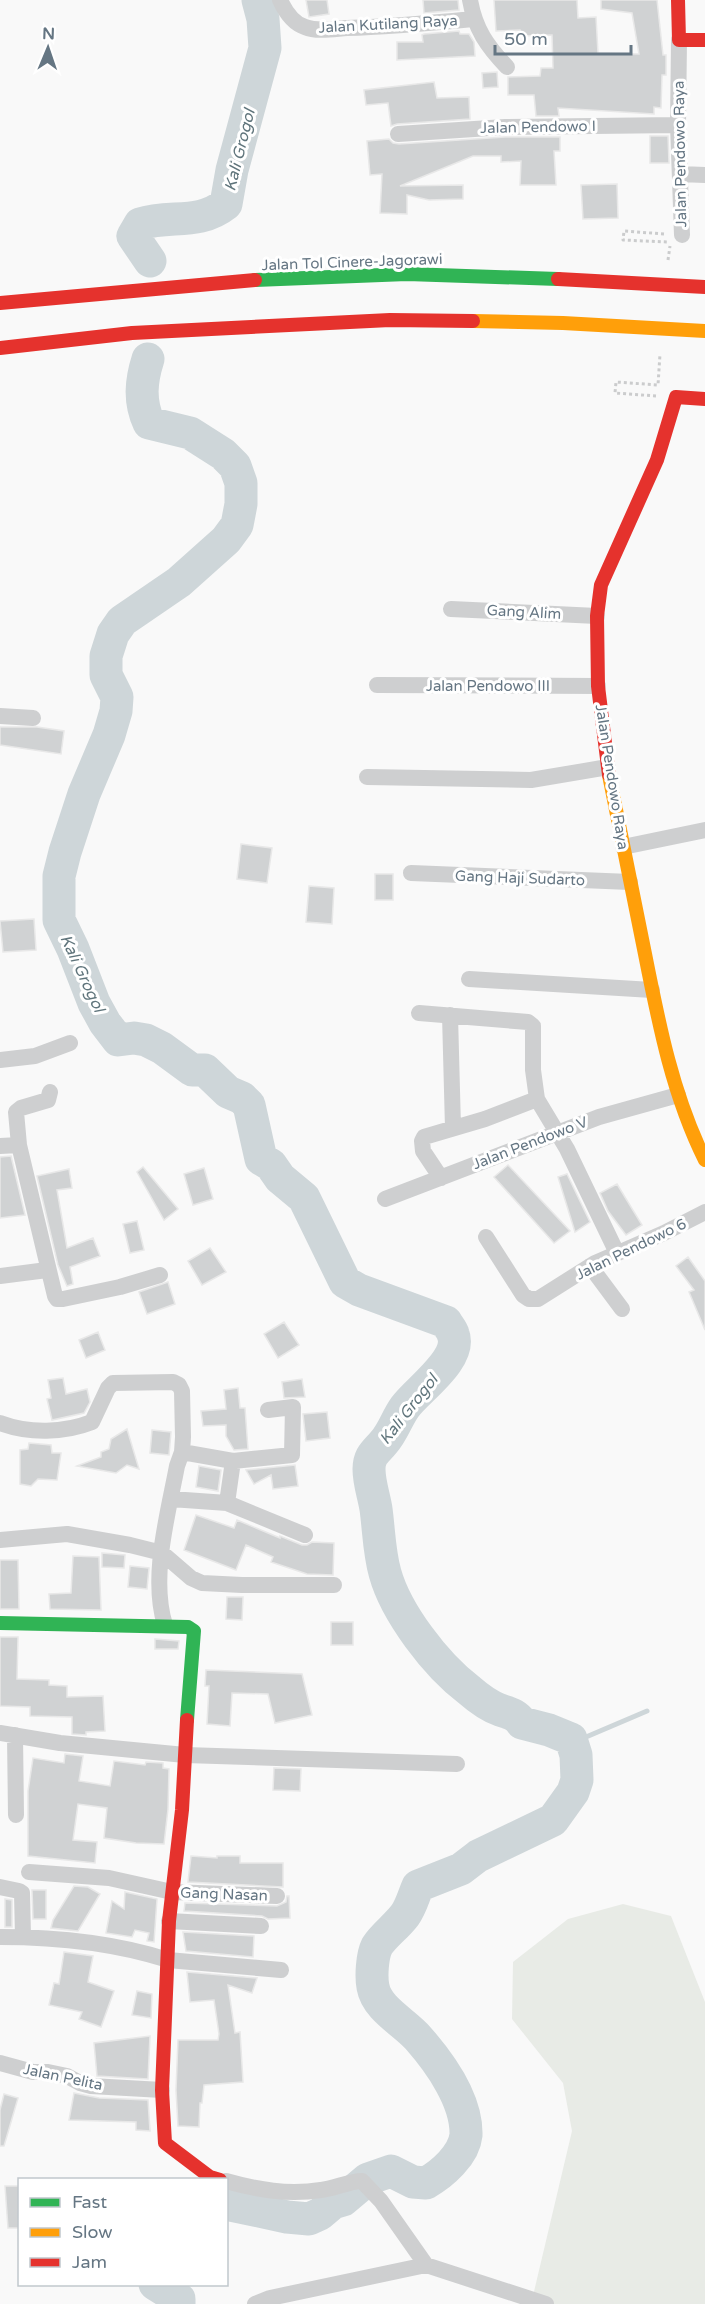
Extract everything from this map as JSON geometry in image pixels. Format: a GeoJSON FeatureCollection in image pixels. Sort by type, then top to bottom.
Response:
{"type":"FeatureCollection","features":[{"type":"Feature","properties":{"kind":"main road","name":"Jalan Pendowo Raya"},"geometry":{"type":"LineString","coordinates":[[678,0],[679,40]]}},
{"type":"Feature","properties":{"kind":"main road"},"geometry":{"type":"LineString","coordinates":[[679,40],[705,40]]}},
{"type":"Feature","properties":{"kind":"main road","name":"Jalan Tol Cinere-Jagorawi"},"geometry":{"type":"LineString","coordinates":[[0,303],[308,277],[507,275],[705,287]]}},
{"type":"Feature","properties":{"kind":"main road"},"geometry":{"type":"LineString","coordinates":[[0,348],[132,333],[390,320],[563,323],[705,332]]}},
{"type":"Feature","properties":{"kind":"main road","name":"Jalan Pendowo Raya"},"geometry":{"type":"LineString","coordinates":[[676,397],[668,432],[657,460],[601,585],[597,616],[598,686],[608,767],[652,990],[678,1095],[697,1125],[705,1160]]}},
{"type":"Feature","properties":{"kind":"main road"},"geometry":{"type":"LineString","coordinates":[[676,397],[705,399]]}},
{"type":"Feature","properties":{"kind":"main road"},"geometry":{"type":"LineString","coordinates":[[0,1623],[165,1624],[188,1627],[194,1631],[182,1810],[169,1921],[162,2090],[165,2143],[213,2178]]}},
{"type":"Feature","properties":{"kind":"street","name":"Jalan Kutilang Raya"},"geometry":{"type":"LineString","coordinates":[[280,0],[289,15],[306,28],[392,27],[473,19]]}},
{"type":"Feature","properties":{"kind":"street"},"geometry":{"type":"LineString","coordinates":[[470,0],[473,19],[491,50],[507,67]]}},
{"type":"Feature","properties":{"kind":"street","name":"Jalan Pendowo Raya"},"geometry":{"type":"LineString","coordinates":[[676,239],[680,174],[679,40]]}},
{"type":"Feature","properties":{"kind":"street","name":"Jalan Pendowo I"},"geometry":{"type":"LineString","coordinates":[[398,134],[486,128],[678,125]]}},
{"type":"Feature","properties":{"kind":"street"},"geometry":{"type":"LineString","coordinates":[[680,174],[705,175]]}},
{"type":"Feature","properties":{"kind":"street","name":"Gang Alim"},"geometry":{"type":"LineString","coordinates":[[450,609],[597,616]]}},
{"type":"Feature","properties":{"kind":"street","name":"Jalan Pendowo III"},"geometry":{"type":"LineString","coordinates":[[378,686],[598,686]]}},
{"type":"Feature","properties":{"kind":"street"},"geometry":{"type":"LineString","coordinates":[[0,716],[33,718]]}},
{"type":"Feature","properties":{"kind":"street"},"geometry":{"type":"LineString","coordinates":[[367,777],[531,780],[608,767]]}},
{"type":"Feature","properties":{"kind":"street"},"geometry":{"type":"LineString","coordinates":[[623,847],[705,830]]}},
{"type":"Feature","properties":{"kind":"street","name":"Gang Haji Sudarto"},"geometry":{"type":"LineString","coordinates":[[411,873],[630,882]]}},
{"type":"Feature","properties":{"kind":"street"},"geometry":{"type":"LineString","coordinates":[[469,979],[652,990]]}},
{"type":"Feature","properties":{"kind":"street"},"geometry":{"type":"LineString","coordinates":[[419,1013],[528,1022],[533,1026],[533,1070],[537,1099],[558,1134],[616,1252]]}},
{"type":"Feature","properties":{"kind":"street"},"geometry":{"type":"LineString","coordinates":[[450,1015],[453,1128]]}},
{"type":"Feature","properties":{"kind":"street"},"geometry":{"type":"LineString","coordinates":[[0,1060],[35,1056],[70,1043]]}},
{"type":"Feature","properties":{"kind":"street"},"geometry":{"type":"LineString","coordinates":[[50,1092],[48,1100],[21,1108],[16,1112],[19,1145],[53,1293],[57,1299],[60,1299],[120,1287],[160,1275]]}},
{"type":"Feature","properties":{"kind":"street","name":"Jalan Pendowo V"},"geometry":{"type":"LineString","coordinates":[[385,1199],[599,1117],[678,1095]]}},
{"type":"Feature","properties":{"kind":"street"},"geometry":{"type":"LineString","coordinates":[[441,1178],[423,1150],[422,1142],[429,1134],[485,1119],[537,1099]]}},
{"type":"Feature","properties":{"kind":"street"},"geometry":{"type":"LineString","coordinates":[[0,1146],[19,1145]]}},
{"type":"Feature","properties":{"kind":"street","name":"Jalan Pendowo 6"},"geometry":{"type":"LineString","coordinates":[[486,1237],[523,1295],[529,1299],[538,1299],[616,1252],[664,1233],[705,1212]]}},
{"type":"Feature","properties":{"kind":"street"},"geometry":{"type":"LineString","coordinates":[[590,1266],[622,1309]]}},
{"type":"Feature","properties":{"kind":"street"},"geometry":{"type":"LineString","coordinates":[[0,1276],[47,1270]]}},
{"type":"Feature","properties":{"kind":"street"},"geometry":{"type":"LineString","coordinates":[[0,1423],[37,1431],[64,1430],[92,1422],[110,1384],[173,1382],[179,1385],[182,1391],[182,1452],[162,1553],[160,1593],[165,1624]]}},
{"type":"Feature","properties":{"kind":"street"},"geometry":{"type":"LineString","coordinates":[[182,1452],[232,1461],[293,1454],[293,1407],[268,1410]]}},
{"type":"Feature","properties":{"kind":"street"},"geometry":{"type":"LineString","coordinates":[[227,1503],[232,1461]]}},
{"type":"Feature","properties":{"kind":"street"},"geometry":{"type":"LineString","coordinates":[[171,1499],[227,1503],[305,1535]]}},
{"type":"Feature","properties":{"kind":"street"},"geometry":{"type":"LineString","coordinates":[[0,1540],[67,1534],[162,1553],[191,1578],[201,1583],[334,1585]]}},
{"type":"Feature","properties":{"kind":"street"},"geometry":{"type":"LineString","coordinates":[[16,1815],[8,1734],[60,1743],[185,1755],[457,1764]]}},
{"type":"Feature","properties":{"kind":"street","name":"Gang Nasan"},"geometry":{"type":"LineString","coordinates":[[29,1872],[109,1878],[172,1892],[277,1896]]}},
{"type":"Feature","properties":{"kind":"street"},"geometry":{"type":"LineString","coordinates":[[0,1887],[19,1890],[22,1893],[22,1937]]}},
{"type":"Feature","properties":{"kind":"street"},"geometry":{"type":"LineString","coordinates":[[169,1921],[261,1926]]}},
{"type":"Feature","properties":{"kind":"street"},"geometry":{"type":"LineString","coordinates":[[0,1937],[67,1940],[168,1960],[281,1970]]}},
{"type":"Feature","properties":{"kind":"street","name":"Jalan Pelita"},"geometry":{"type":"LineString","coordinates":[[0,2063],[33,2072],[67,2076],[80,2084],[91,2086],[162,2090]]}},
{"type":"Feature","properties":{"kind":"street"},"geometry":{"type":"LineString","coordinates":[[228,2182],[262,2191],[290,2192],[319,2191],[362,2181],[381,2201],[426,2265]]}},
{"type":"Feature","properties":{"kind":"street"},"geometry":{"type":"LineString","coordinates":[[255,2304],[260,2301],[291,2299],[426,2265],[546,2304]]}},
{"type":"Feature","properties":{"kind":"path"},"geometry":{"type":"LineString","coordinates":[[624,231],[676,239],[623,240],[624,231]]}},
{"type":"Feature","properties":{"kind":"path"},"geometry":{"type":"LineString","coordinates":[[658,385],[616,382],[615,393],[676,397]]}},
{"type":"Feature","properties":{"kind":"shaded area"},"geometry":{"type":"Polygon","coordinates":[[[623,1904],[671,1916],[705,2002],[705,2304],[542,2304],[532,2300],[572,2131],[563,2083],[512,2019],[513,1962],[568,1919],[623,1904]]]}},
{"type":"Feature","properties":{"kind":"building"},"geometry":{"type":"Polygon","coordinates":[[[306,0],[327,0],[329,14],[309,17],[306,0]]]}},
{"type":"Feature","properties":{"kind":"building"},"geometry":{"type":"Polygon","coordinates":[[[423,0],[458,0],[459,10],[424,13],[423,0]]]}},
{"type":"Feature","properties":{"kind":"building"},"geometry":{"type":"Polygon","coordinates":[[[494,0],[577,0],[578,18],[596,17],[598,53],[639,54],[632,13],[601,9],[601,0],[657,0],[663,55],[666,55],[666,75],[662,75],[661,108],[654,107],[654,114],[558,108],[559,116],[536,116],[534,95],[508,95],[508,77],[540,76],[541,68],[553,68],[552,35],[520,36],[520,30],[496,31],[494,0]]]}},
{"type":"Feature","properties":{"kind":"building"},"geometry":{"type":"Polygon","coordinates":[[[459,31],[460,34],[469,34],[474,42],[475,56],[397,60],[397,42],[423,42],[422,35],[424,34],[459,31]]]}},
{"type":"Feature","properties":{"kind":"building"},"geometry":{"type":"Polygon","coordinates":[[[497,72],[498,87],[483,88],[482,73],[497,72]]]}},
{"type":"Feature","properties":{"kind":"building"},"geometry":{"type":"Polygon","coordinates":[[[434,82],[437,98],[469,97],[470,119],[391,126],[388,103],[366,105],[364,90],[434,82]]]}},
{"type":"Feature","properties":{"kind":"building"},"geometry":{"type":"Polygon","coordinates":[[[650,136],[668,136],[669,163],[650,163],[650,136]]]}},
{"type":"Feature","properties":{"kind":"building"},"geometry":{"type":"Polygon","coordinates":[[[505,137],[560,137],[560,151],[554,151],[556,185],[520,185],[521,161],[501,162],[501,156],[473,156],[400,186],[463,185],[463,199],[429,200],[407,195],[407,214],[380,213],[382,174],[370,175],[367,141],[389,139],[399,144],[505,137]]]}},
{"type":"Feature","properties":{"kind":"building"},"geometry":{"type":"Polygon","coordinates":[[[617,184],[618,218],[583,219],[581,185],[617,184]]]}},
{"type":"Feature","properties":{"kind":"building"},"geometry":{"type":"Polygon","coordinates":[[[0,727],[37,727],[64,731],[61,754],[0,745],[0,727]]]}},
{"type":"Feature","properties":{"kind":"building"},"geometry":{"type":"Polygon","coordinates":[[[241,844],[272,848],[267,883],[237,879],[241,844]]]}},
{"type":"Feature","properties":{"kind":"building"},"geometry":{"type":"Polygon","coordinates":[[[375,874],[393,874],[393,900],[375,900],[375,874]]]}},
{"type":"Feature","properties":{"kind":"building"},"geometry":{"type":"Polygon","coordinates":[[[309,886],[334,888],[332,924],[306,922],[309,886]]]}},
{"type":"Feature","properties":{"kind":"building"},"geometry":{"type":"Polygon","coordinates":[[[34,919],[36,950],[3,952],[0,921],[34,919]]]}},
{"type":"Feature","properties":{"kind":"building"},"geometry":{"type":"Polygon","coordinates":[[[11,1156],[25,1215],[0,1218],[0,1157],[11,1156]]]}},
{"type":"Feature","properties":{"kind":"building"},"geometry":{"type":"Polygon","coordinates":[[[508,1165],[570,1231],[554,1243],[494,1177],[508,1165]]]}},
{"type":"Feature","properties":{"kind":"building"},"geometry":{"type":"Polygon","coordinates":[[[143,1167],[178,1209],[164,1220],[137,1172],[143,1167]]]}},
{"type":"Feature","properties":{"kind":"building"},"geometry":{"type":"Polygon","coordinates":[[[204,1168],[213,1199],[193,1205],[184,1174],[204,1168]]]}},
{"type":"Feature","properties":{"kind":"building"},"geometry":{"type":"Polygon","coordinates":[[[69,1169],[72,1188],[57,1190],[67,1248],[93,1238],[100,1256],[70,1267],[73,1284],[67,1286],[58,1265],[37,1176],[69,1169]]]}},
{"type":"Feature","properties":{"kind":"building"},"geometry":{"type":"Polygon","coordinates":[[[567,1174],[590,1222],[575,1232],[558,1177],[567,1174]]]}},
{"type":"Feature","properties":{"kind":"building"},"geometry":{"type":"Polygon","coordinates":[[[617,1184],[642,1225],[626,1235],[608,1211],[600,1193],[617,1184]]]}},
{"type":"Feature","properties":{"kind":"building"},"geometry":{"type":"Polygon","coordinates":[[[137,1221],[144,1250],[130,1253],[123,1224],[137,1221]]]}},
{"type":"Feature","properties":{"kind":"building"},"geometry":{"type":"Polygon","coordinates":[[[210,1248],[226,1272],[202,1285],[188,1261],[210,1248]]]}},
{"type":"Feature","properties":{"kind":"building"},"geometry":{"type":"Polygon","coordinates":[[[688,1257],[705,1281],[705,1330],[689,1292],[694,1290],[676,1266],[688,1257]]]}},
{"type":"Feature","properties":{"kind":"building"},"geometry":{"type":"Polygon","coordinates":[[[168,1282],[175,1304],[147,1314],[139,1292],[168,1282]]]}},
{"type":"Feature","properties":{"kind":"building"},"geometry":{"type":"Polygon","coordinates":[[[284,1322],[299,1345],[278,1358],[264,1334],[284,1322]]]}},
{"type":"Feature","properties":{"kind":"building"},"geometry":{"type":"Polygon","coordinates":[[[98,1332],[105,1350],[86,1358],[79,1340],[98,1332]]]}},
{"type":"Feature","properties":{"kind":"building"},"geometry":{"type":"Polygon","coordinates":[[[63,1378],[66,1394],[87,1389],[90,1402],[84,1413],[52,1420],[47,1399],[51,1398],[48,1380],[63,1378]]]}},
{"type":"Feature","properties":{"kind":"building"},"geometry":{"type":"Polygon","coordinates":[[[302,1379],[305,1397],[284,1398],[282,1382],[302,1379]]]}},
{"type":"Feature","properties":{"kind":"building"},"geometry":{"type":"Polygon","coordinates":[[[238,1388],[240,1408],[245,1408],[248,1449],[234,1450],[226,1436],[226,1425],[203,1426],[201,1411],[226,1409],[224,1390],[238,1388]]]}},
{"type":"Feature","properties":{"kind":"building"},"geometry":{"type":"Polygon","coordinates":[[[327,1412],[330,1438],[306,1441],[303,1414],[327,1412]]]}},
{"type":"Feature","properties":{"kind":"building"},"geometry":{"type":"Polygon","coordinates":[[[127,1429],[139,1469],[127,1465],[116,1473],[77,1466],[101,1457],[101,1452],[109,1449],[111,1439],[127,1429]]]}},
{"type":"Feature","properties":{"kind":"building"},"geometry":{"type":"Polygon","coordinates":[[[152,1430],[171,1432],[169,1455],[150,1453],[152,1430]]]}},
{"type":"Feature","properties":{"kind":"building"},"geometry":{"type":"Polygon","coordinates":[[[29,1443],[51,1445],[52,1453],[61,1453],[57,1480],[38,1479],[31,1486],[20,1484],[20,1450],[28,1449],[29,1443]]]}},
{"type":"Feature","properties":{"kind":"building"},"geometry":{"type":"Polygon","coordinates":[[[295,1465],[298,1486],[273,1489],[271,1475],[254,1484],[246,1470],[295,1465]]]}},
{"type":"Feature","properties":{"kind":"building"},"geometry":{"type":"Polygon","coordinates":[[[199,1466],[221,1470],[218,1491],[196,1487],[199,1466]]]}},
{"type":"Feature","properties":{"kind":"building"},"geometry":{"type":"Polygon","coordinates":[[[196,1515],[234,1528],[237,1520],[302,1545],[312,1542],[334,1543],[333,1575],[307,1574],[271,1562],[273,1557],[246,1545],[236,1570],[184,1550],[196,1515]]]}},
{"type":"Feature","properties":{"kind":"building"},"geometry":{"type":"Polygon","coordinates":[[[102,1553],[125,1555],[124,1568],[102,1567],[102,1553]]]}},
{"type":"Feature","properties":{"kind":"building"},"geometry":{"type":"Polygon","coordinates":[[[73,1556],[99,1557],[101,1610],[50,1609],[49,1594],[71,1593],[73,1556]]]}},
{"type":"Feature","properties":{"kind":"building"},"geometry":{"type":"Polygon","coordinates":[[[0,1560],[18,1560],[19,1609],[0,1609],[0,1560]]]}},
{"type":"Feature","properties":{"kind":"building"},"geometry":{"type":"Polygon","coordinates":[[[130,1566],[149,1568],[147,1589],[128,1587],[130,1566]]]}},
{"type":"Feature","properties":{"kind":"building"},"geometry":{"type":"Polygon","coordinates":[[[227,1597],[243,1597],[242,1620],[226,1619],[227,1597]]]}},
{"type":"Feature","properties":{"kind":"building"},"geometry":{"type":"Polygon","coordinates":[[[331,1622],[353,1622],[353,1645],[331,1645],[331,1622]]]}},
{"type":"Feature","properties":{"kind":"building"},"geometry":{"type":"Polygon","coordinates":[[[0,1637],[18,1637],[17,1679],[49,1680],[49,1685],[67,1686],[67,1697],[103,1696],[105,1731],[86,1732],[86,1735],[72,1734],[72,1717],[30,1716],[30,1707],[0,1706],[0,1637]]]}},
{"type":"Feature","properties":{"kind":"building"},"geometry":{"type":"Polygon","coordinates":[[[155,1639],[179,1641],[178,1649],[155,1649],[155,1639]]]}},
{"type":"Feature","properties":{"kind":"building"},"geometry":{"type":"Polygon","coordinates":[[[206,1670],[302,1674],[312,1715],[275,1723],[268,1694],[232,1693],[230,1726],[207,1724],[209,1686],[205,1686],[206,1670]]]}},
{"type":"Feature","properties":{"kind":"building"},"geometry":{"type":"Polygon","coordinates":[[[65,1754],[83,1756],[79,1781],[110,1786],[114,1761],[145,1765],[146,1762],[163,1763],[163,1768],[169,1769],[164,1844],[104,1838],[107,1808],[78,1804],[73,1840],[97,1842],[95,1863],[28,1856],[28,1791],[33,1758],[64,1763],[65,1754]]]}},
{"type":"Feature","properties":{"kind":"building"},"geometry":{"type":"Polygon","coordinates":[[[274,1768],[301,1769],[300,1791],[273,1790],[274,1768]]]}},
{"type":"Feature","properties":{"kind":"building"},"geometry":{"type":"Polygon","coordinates":[[[191,1856],[217,1858],[217,1856],[240,1856],[240,1863],[283,1863],[283,1887],[188,1882],[191,1856]]]}},
{"type":"Feature","properties":{"kind":"building"},"geometry":{"type":"Polygon","coordinates":[[[74,1886],[88,1887],[100,1894],[78,1931],[51,1928],[53,1920],[74,1886]]]}},
{"type":"Feature","properties":{"kind":"building"},"geometry":{"type":"Polygon","coordinates":[[[32,1890],[46,1890],[46,1919],[33,1919],[32,1890]]]}},
{"type":"Feature","properties":{"kind":"building"},"geometry":{"type":"Polygon","coordinates":[[[125,1892],[157,1899],[154,1942],[147,1941],[149,1933],[135,1930],[132,1937],[106,1933],[112,1901],[124,1909],[125,1892]]]}},
{"type":"Feature","properties":{"kind":"building"},"geometry":{"type":"Polygon","coordinates":[[[289,1896],[290,1918],[268,1919],[262,1916],[184,1911],[185,1903],[277,1906],[286,1902],[289,1896]]]}},
{"type":"Feature","properties":{"kind":"building"},"geometry":{"type":"Polygon","coordinates":[[[5,1899],[12,1900],[12,1927],[5,1927],[5,1899]]]}},
{"type":"Feature","properties":{"kind":"building"},"geometry":{"type":"Polygon","coordinates":[[[183,1932],[254,1936],[253,1957],[186,1951],[183,1932]]]}},
{"type":"Feature","properties":{"kind":"building"},"geometry":{"type":"Polygon","coordinates":[[[64,1952],[93,1956],[88,1982],[114,1991],[101,2027],[79,2019],[82,2012],[49,2005],[54,1983],[59,1984],[64,1952]]]}},
{"type":"Feature","properties":{"kind":"building"},"geometry":{"type":"Polygon","coordinates":[[[187,1972],[257,1978],[252,1993],[228,1985],[235,2033],[240,2032],[243,2082],[204,2085],[202,2103],[200,2103],[199,2127],[178,2126],[176,2090],[178,2040],[218,2040],[219,2034],[214,2000],[190,2002],[187,1972]]]}},
{"type":"Feature","properties":{"kind":"building"},"geometry":{"type":"Polygon","coordinates":[[[137,1991],[152,1994],[151,2018],[132,2015],[137,1991]]]}},
{"type":"Feature","properties":{"kind":"building"},"geometry":{"type":"Polygon","coordinates":[[[150,2036],[148,2079],[97,2076],[94,2043],[150,2036]]]}},
{"type":"Feature","properties":{"kind":"building"},"geometry":{"type":"Polygon","coordinates":[[[74,2093],[99,2098],[148,2100],[150,2131],[136,2130],[136,2122],[69,2120],[74,2093]]]}},
{"type":"Feature","properties":{"kind":"building"},"geometry":{"type":"Polygon","coordinates":[[[4,2094],[18,2098],[4,2146],[0,2146],[0,2110],[4,2094]]]}},
{"type":"Feature","properties":{"kind":"building"},"geometry":{"type":"Polygon","coordinates":[[[5,2186],[18,2186],[18,2228],[8,2228],[5,2186]]]}},
{"type":"Feature","properties":{"kind":"waterway","name":"Kali Grogol"},"geometry":{"type":"LineString","coordinates":[[150,261],[133,236],[140,224],[205,215],[226,204],[232,170],[265,48],[263,19],[258,0]]}},
{"type":"Feature","properties":{"kind":"waterway","name":"Kali Grogol"},"geometry":{"type":"LineString","coordinates":[[148,359],[142,391],[149,423],[190,433],[223,454],[235,466],[241,483],[241,504],[237,525],[226,540],[179,582],[122,621],[113,634],[106,656],[106,675],[117,697],[116,711],[109,735],[84,794],[65,852],[59,876],[59,920],[94,1003],[118,1040],[134,1038],[146,1040],[162,1048],[192,1070],[205,1070],[228,1092],[242,1098],[249,1105],[261,1159],[271,1165],[280,1178],[304,1198],[345,1282],[359,1290],[446,1322],[451,1330],[454,1344],[445,1364],[405,1407],[390,1434],[370,1460],[370,1479],[385,1573],[398,1605],[408,1621],[431,1653],[456,1679],[483,1701],[515,1716],[522,1723],[571,1739],[576,1755],[577,1780],[573,1792],[553,1820],[478,1856],[461,1869],[418,1886],[407,1912],[375,1950],[372,1978],[376,1995],[385,2009],[412,2032],[426,2048],[451,2083],[457,2096],[462,2109],[466,2135],[457,2157],[439,2175],[426,2183],[413,2182],[391,2171],[368,2179],[343,2200],[333,2203],[320,2214],[309,2219],[287,2217],[228,2204]]}},
{"type":"Feature","properties":{"kind":"waterway"},"geometry":{"type":"LineString","coordinates":[[573,1745],[586,1737],[647,1711]]}},
{"type":"Feature","properties":{"kind":"waterway","name":"Kali Grogol"},"geometry":{"type":"LineString","coordinates":[[158,2286],[179,2299],[179,2304]]}},
{"type":"Feature","properties":{"kind":"traffic: fast"},"geometry":{"type":"LineString","coordinates":[[255,280],[407,274],[558,279]]}},
{"type":"Feature","properties":{"kind":"traffic: fast"},"geometry":{"type":"LineString","coordinates":[[0,1623],[188,1627],[194,1631],[187,1720]]}},
{"type":"Feature","properties":{"kind":"traffic: slow"},"geometry":{"type":"LineString","coordinates":[[473,321],[563,323],[705,331]]}},
{"type":"Feature","properties":{"kind":"traffic: slow"},"geometry":{"type":"LineString","coordinates":[[609,775],[662,1034],[684,1111],[705,1160]]}},
{"type":"Feature","properties":{"kind":"traffic: jam"},"geometry":{"type":"LineString","coordinates":[[678,0],[679,40],[705,40]]}},
{"type":"Feature","properties":{"kind":"traffic: jam"},"geometry":{"type":"LineString","coordinates":[[558,279],[705,287]]}},
{"type":"Feature","properties":{"kind":"traffic: jam"},"geometry":{"type":"LineString","coordinates":[[0,303],[255,280]]}},
{"type":"Feature","properties":{"kind":"traffic: jam"},"geometry":{"type":"LineString","coordinates":[[0,348],[132,333],[390,320],[473,321]]}},
{"type":"Feature","properties":{"kind":"traffic: jam"},"geometry":{"type":"LineString","coordinates":[[609,775],[598,686],[597,616],[601,585],[657,460],[676,397],[705,399]]}},
{"type":"Feature","properties":{"kind":"traffic: jam"},"geometry":{"type":"LineString","coordinates":[[187,1720],[182,1810],[169,1921],[162,2090],[165,2143],[213,2178]]}}]}
